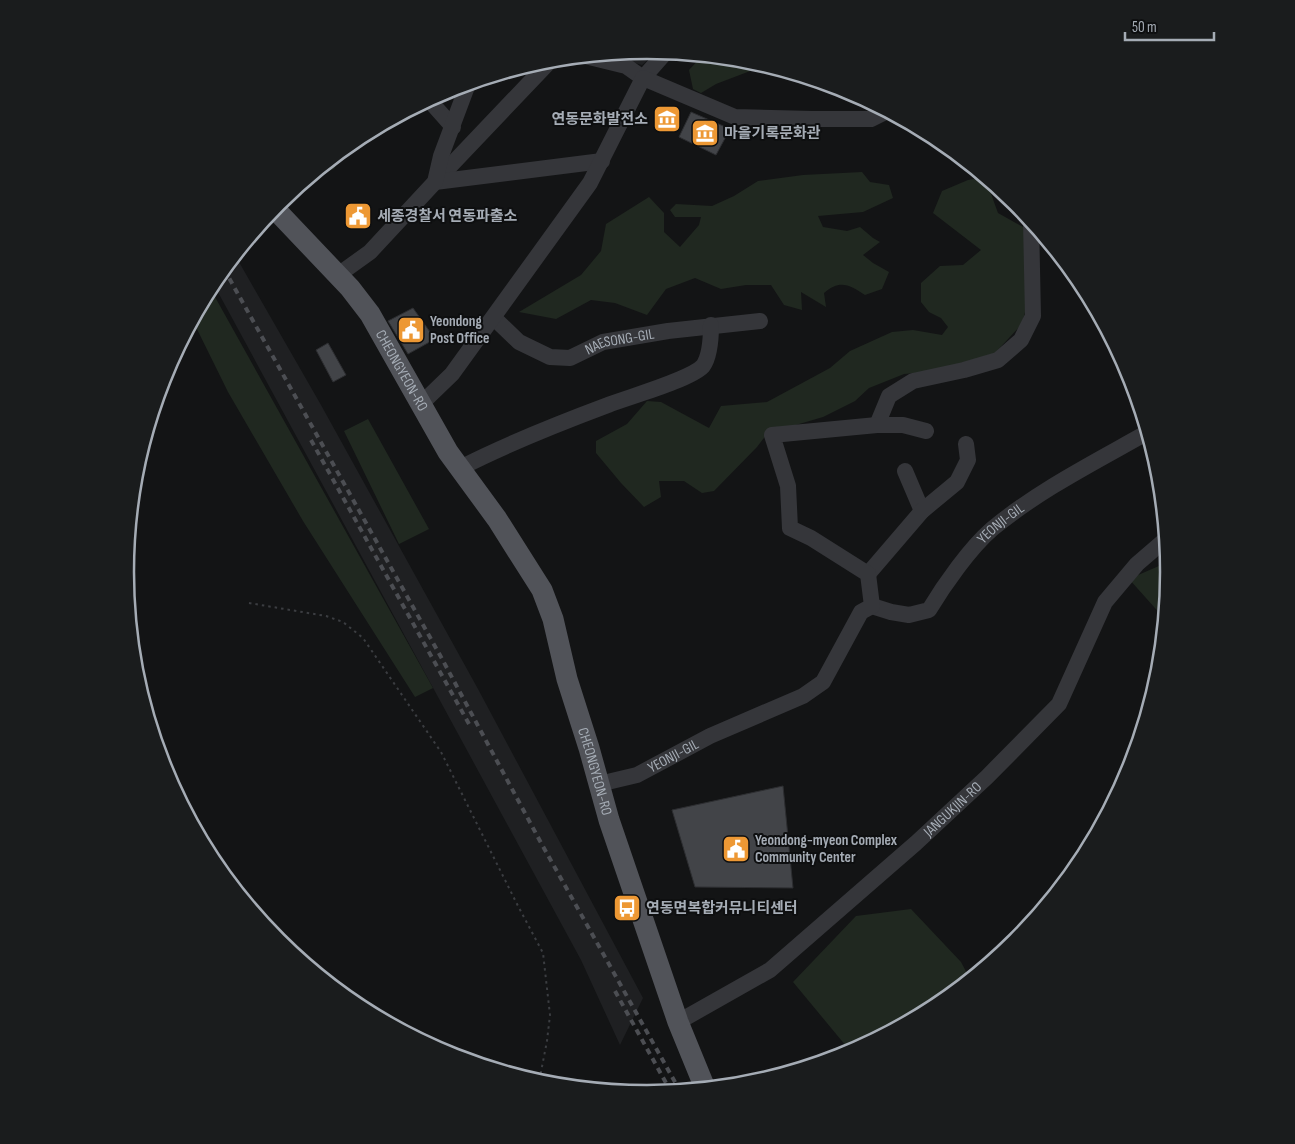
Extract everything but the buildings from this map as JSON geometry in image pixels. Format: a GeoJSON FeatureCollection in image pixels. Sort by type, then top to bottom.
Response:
{"type":"FeatureCollection","features":[{"type":"Feature","properties":{"kind":"main road","name":"CHEONGYEON-RO"},"geometry":{"type":"LineString","coordinates":[[280,214],[338,275],[370,314],[448,452],[497,519],[542,590],[553,619],[567,680],[609,820],[678,1022],[703,1082]]}},
{"type":"Feature","properties":{"kind":"street"},"geometry":{"type":"LineString","coordinates":[[422,403],[452,374],[590,183],[643,78],[659,59]]}},
{"type":"Feature","properties":{"kind":"street"},"geometry":{"type":"LineString","coordinates":[[605,61],[626,66],[643,78],[735,117],[812,120],[871,119],[880,115]]}},
{"type":"Feature","properties":{"kind":"street"},"geometry":{"type":"LineString","coordinates":[[338,275],[370,252],[541,70]]}},
{"type":"Feature","properties":{"kind":"street"},"geometry":{"type":"LineString","coordinates":[[436,182],[441,156],[465,93]]}},
{"type":"Feature","properties":{"kind":"street"},"geometry":{"type":"LineString","coordinates":[[434,106],[453,127]]}},
{"type":"Feature","properties":{"kind":"street"},"geometry":{"type":"LineString","coordinates":[[436,182],[602,161]]}},
{"type":"Feature","properties":{"kind":"street"},"geometry":{"type":"LineString","coordinates":[[877,425],[889,396],[913,382],[998,360],[1021,340],[1033,316],[1032,233]]}},
{"type":"Feature","properties":{"kind":"street","name":"NAESONG-GIL"},"geometry":{"type":"LineString","coordinates":[[494,318],[519,342],[550,357],[570,358],[603,342],[711,325],[760,321]]}},
{"type":"Feature","properties":{"kind":"street"},"geometry":{"type":"LineString","coordinates":[[460,468],[497,449],[607,405],[684,378],[703,365],[711,342],[711,325]]}},
{"type":"Feature","properties":{"kind":"street"},"geometry":{"type":"LineString","coordinates":[[868,574],[811,538],[790,528],[788,486],[772,435],[877,425],[903,425],[926,431]]}},
{"type":"Feature","properties":{"kind":"street","name":"YEONJI-GIL"},"geometry":{"type":"LineString","coordinates":[[599,784],[637,775],[710,736],[803,696],[822,682],[861,612],[872,606],[910,615],[929,610],[962,562],[991,530],[1052,488],[1142,435]]}},
{"type":"Feature","properties":{"kind":"street"},"geometry":{"type":"LineString","coordinates":[[872,606],[868,574],[922,511],[957,482],[968,460],[966,444]]}},
{"type":"Feature","properties":{"kind":"street"},"geometry":{"type":"LineString","coordinates":[[905,472],[922,511]]}},
{"type":"Feature","properties":{"kind":"street","name":"JANGUKJIN-RO"},"geometry":{"type":"LineString","coordinates":[[678,1022],[770,970],[873,881],[987,777],[1059,704],[1105,602],[1137,564],[1160,544]]}},
{"type":"Feature","properties":{"kind":"path"},"geometry":{"type":"LineString","coordinates":[[249,603],[326,616],[343,622],[363,638],[442,752],[543,953],[550,1015],[541,1074]]}},
{"type":"Feature","properties":{"kind":"shaded area"},"geometry":{"type":"Polygon","coordinates":[[[649,59],[642,65],[625,60],[649,59]]]}},
{"type":"Feature","properties":{"kind":"shaded area"},"geometry":{"type":"Polygon","coordinates":[[[697,61],[753,70],[716,84],[701,93],[693,89],[689,70],[697,61]]]}},
{"type":"Feature","properties":{"kind":"shaded area"},"geometry":{"type":"Polygon","coordinates":[[[337,163],[334,169],[327,171],[337,163]]]}},
{"type":"Feature","properties":{"kind":"shaded area"},"geometry":{"type":"Polygon","coordinates":[[[862,172],[870,182],[889,185],[893,198],[863,212],[818,216],[823,227],[847,231],[860,227],[880,242],[863,255],[889,272],[882,289],[865,295],[850,286],[835,286],[824,293],[826,307],[801,292],[802,310],[784,305],[771,285],[746,285],[721,289],[695,278],[666,289],[647,315],[615,303],[591,300],[556,319],[519,312],[581,275],[601,251],[606,224],[649,197],[664,213],[664,232],[680,247],[699,225],[701,217],[675,217],[670,210],[676,204],[712,206],[734,196],[758,181],[803,175],[862,172]]]}},
{"type":"Feature","properties":{"kind":"shaded area"},"geometry":{"type":"Polygon","coordinates":[[[977,178],[986,186],[991,190],[998,213],[1023,227],[1033,281],[1022,324],[995,353],[939,371],[904,374],[869,388],[855,401],[823,417],[789,427],[770,430],[757,447],[714,491],[702,493],[684,481],[659,481],[661,497],[644,507],[596,453],[596,441],[627,424],[647,401],[661,402],[709,428],[721,406],[767,402],[830,368],[850,351],[892,332],[913,330],[942,335],[948,327],[941,318],[929,312],[921,302],[921,283],[940,266],[963,265],[981,250],[933,213],[942,191],[968,180],[977,178]]]}},
{"type":"Feature","properties":{"kind":"shaded area"},"geometry":{"type":"Polygon","coordinates":[[[239,262],[321,405],[478,689],[643,998],[620,1045],[581,960],[218,292],[239,262]]]}},
{"type":"Feature","properties":{"kind":"shaded area"},"geometry":{"type":"Polygon","coordinates":[[[215,297],[433,688],[415,697],[303,521],[228,392],[196,328],[215,297]]]}},
{"type":"Feature","properties":{"kind":"shaded area"},"geometry":{"type":"Polygon","coordinates":[[[368,419],[429,529],[399,544],[344,431],[368,419]]]}},
{"type":"Feature","properties":{"kind":"shaded area"},"geometry":{"type":"Polygon","coordinates":[[[1161,565],[1159,613],[1129,579],[1161,565]]]}},
{"type":"Feature","properties":{"kind":"shaded area"},"geometry":{"type":"Polygon","coordinates":[[[911,909],[961,962],[967,973],[933,999],[875,1032],[845,1045],[793,982],[856,916],[911,909]]]}},
{"type":"Feature","properties":{"kind":"railway"},"geometry":{"type":"LineString","coordinates":[[228,277],[441,657],[540,841],[676,1084]]}},
{"type":"Feature","properties":{"kind":"railway"},"geometry":{"type":"LineString","coordinates":[[311,440],[469,724]]}},
{"type":"Feature","properties":{"kind":"railway"},"geometry":{"type":"LineString","coordinates":[[615,991],[667,1084]]}},
{"type":"Feature","properties":{"kind":"place","name":"연동문화발전소"},"geometry":{"type":"Point","coordinates":[667,119]}},
{"type":"Feature","properties":{"kind":"place","name":"마을기록문화관"},"geometry":{"type":"Point","coordinates":[705,133]}},
{"type":"Feature","properties":{"kind":"place","name":"세종경찰서 연동파출소"},"geometry":{"type":"Point","coordinates":[358,216]}},
{"type":"Feature","properties":{"kind":"place","name":"Yeondong Post Office"},"geometry":{"type":"Point","coordinates":[411,330]}},
{"type":"Feature","properties":{"kind":"place","name":"Yeondong-myeon Complex Community Center"},"geometry":{"type":"Point","coordinates":[736,849]}},
{"type":"Feature","properties":{"kind":"place","name":"연동면복합커뮤니티센터"},"geometry":{"type":"Point","coordinates":[627,908]}}]}
